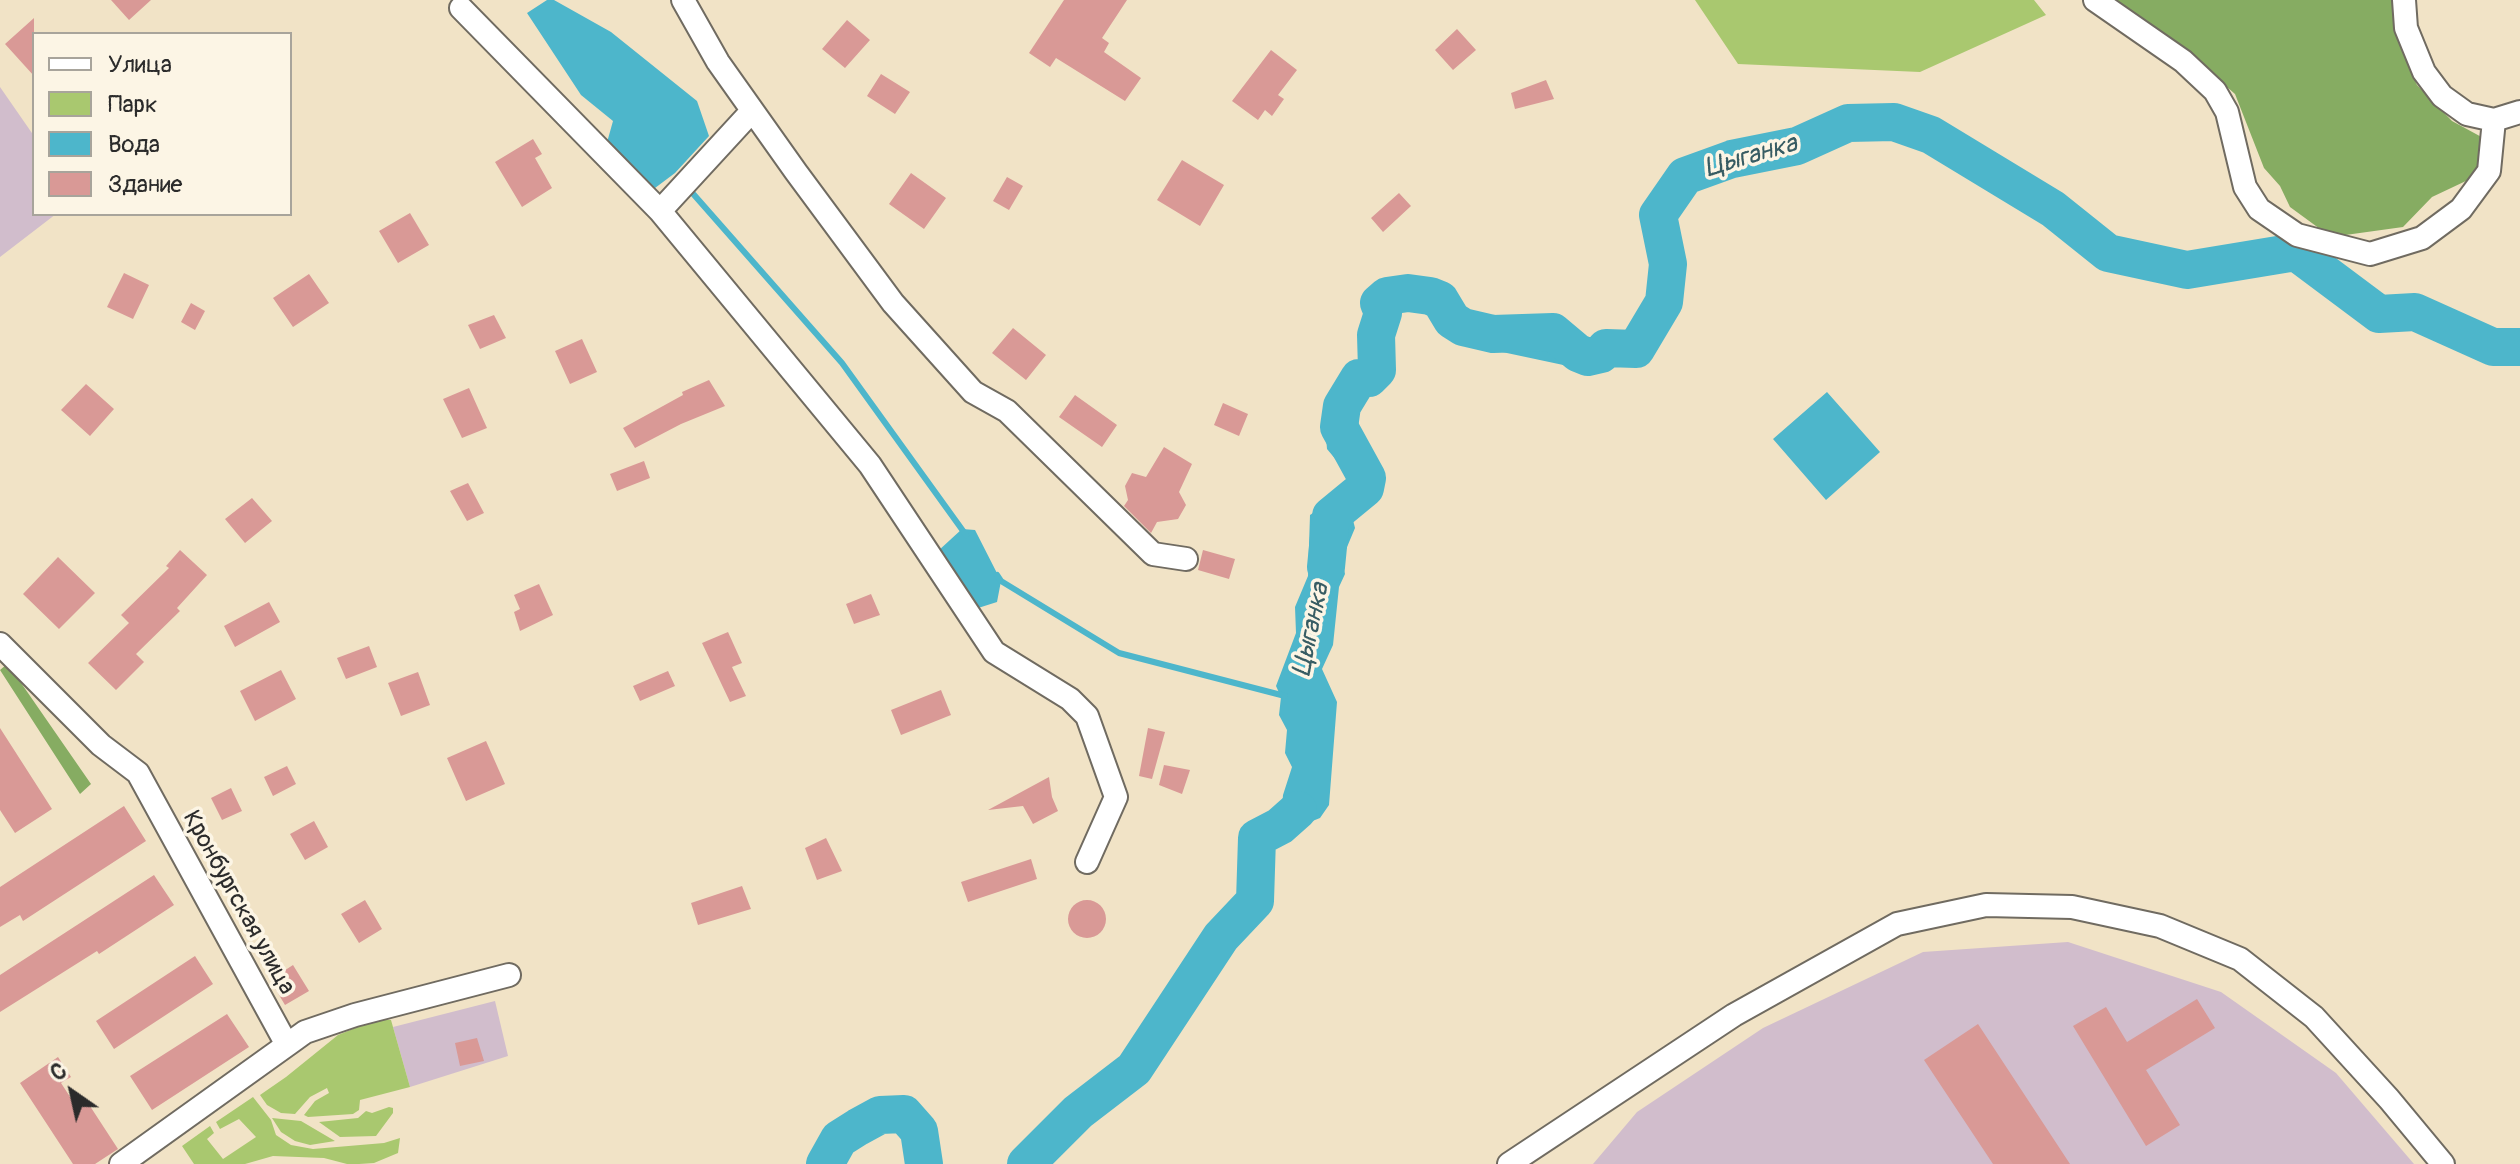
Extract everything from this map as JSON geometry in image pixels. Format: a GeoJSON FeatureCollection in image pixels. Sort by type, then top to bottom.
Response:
{"type":"FeatureCollection","features":[{"type":"Feature","properties":{"kind":"street"},"geometry":{"type":"LineString","coordinates":[[683,0],[718,62],[893,303],[973,392],[1007,411],[1153,554],[1186,559]]}},
{"type":"Feature","properties":{"kind":"street"},"geometry":{"type":"LineString","coordinates":[[2095,0],[2183,61],[2215,91],[2227,112],[2245,187],[2259,209],[2297,235],[2370,254],[2422,238],[2461,209],[2489,171],[2494,120]]}},
{"type":"Feature","properties":{"kind":"street"},"geometry":{"type":"LineString","coordinates":[[2404,0],[2406,28],[2424,72],[2442,96],[2467,114],[2494,120],[2520,112]]}},
{"type":"Feature","properties":{"kind":"street"},"geometry":{"type":"LineString","coordinates":[[461,8],[660,211],[870,465],[994,652],[1070,699],[1087,716],[1116,797],[1087,862]]}},
{"type":"Feature","properties":{"kind":"street"},"geometry":{"type":"LineString","coordinates":[[660,211],[752,111]]}},
{"type":"Feature","properties":{"kind":"street","name":"Кронбургская улица"},"geometry":{"type":"LineString","coordinates":[[0,644],[101,745],[138,773],[287,1045]]}},
{"type":"Feature","properties":{"kind":"street"},"geometry":{"type":"LineString","coordinates":[[1509,1164],[1734,1015],[1897,924],[1986,905],[2072,907],[2160,926],[2240,959],[2314,1017],[2443,1164]]}},
{"type":"Feature","properties":{"kind":"street"},"geometry":{"type":"LineString","coordinates":[[121,1164],[305,1032],[355,1015],[509,975]]}},
{"type":"Feature","properties":{"kind":"shaded area"},"geometry":{"type":"Polygon","coordinates":[[[0,87],[32,133],[32,216],[53,216],[0,257],[0,87]]]}},
{"type":"Feature","properties":{"kind":"shaded area"},"geometry":{"type":"Polygon","coordinates":[[[2068,942],[2221,992],[2336,1073],[2414,1164],[1593,1164],[1637,1112],[1763,1028],[1923,952],[2068,942]]]}},
{"type":"Feature","properties":{"kind":"shaded area"},"geometry":{"type":"Polygon","coordinates":[[[495,1001],[508,1056],[410,1087],[393,1027],[495,1001]]]}},
{"type":"Feature","properties":{"kind":"green space"},"geometry":{"type":"Polygon","coordinates":[[[1695,0],[2034,0],[2046,15],[1920,72],[1738,64],[1695,0]]]}},
{"type":"Feature","properties":{"kind":"green space"},"geometry":{"type":"Polygon","coordinates":[[[2096,0],[2392,0],[2398,40],[2417,85],[2452,121],[2487,140],[2485,155],[2468,180],[2432,197],[2403,227],[2331,237],[2290,207],[2280,186],[2264,168],[2235,94],[2170,37],[2103,7],[2096,0]]]}},
{"type":"Feature","properties":{"kind":"green space"},"geometry":{"type":"Polygon","coordinates":[[[6,665],[91,784],[80,794],[0,670],[6,665]]]}},
{"type":"Feature","properties":{"kind":"green space"},"geometry":{"type":"Polygon","coordinates":[[[378,1019],[391,1020],[410,1087],[360,1100],[359,1110],[353,1114],[304,1115],[315,1101],[329,1093],[327,1088],[310,1097],[295,1114],[281,1113],[267,1105],[260,1095],[338,1035],[378,1019]]]}},
{"type":"Feature","properties":{"kind":"green space"},"geometry":{"type":"Polygon","coordinates":[[[253,1097],[271,1120],[276,1135],[291,1145],[313,1149],[384,1143],[400,1138],[398,1153],[374,1163],[359,1164],[324,1158],[273,1156],[245,1164],[194,1164],[182,1146],[210,1126],[214,1133],[207,1139],[223,1159],[256,1137],[239,1119],[220,1129],[216,1122],[253,1097]]]}},
{"type":"Feature","properties":{"kind":"green space"},"geometry":{"type":"Polygon","coordinates":[[[393,1108],[393,1113],[376,1136],[340,1137],[319,1122],[358,1118],[366,1111],[372,1113],[393,1108]]]}},
{"type":"Feature","properties":{"kind":"green space"},"geometry":{"type":"Polygon","coordinates":[[[272,1118],[301,1121],[335,1141],[310,1145],[295,1141],[281,1132],[272,1118]]]}},
{"type":"Feature","properties":{"kind":"water"},"geometry":{"type":"Polygon","coordinates":[[[547,0],[554,0],[611,32],[697,101],[709,136],[675,173],[655,188],[606,146],[613,121],[581,95],[527,13],[547,0]]]}},
{"type":"Feature","properties":{"kind":"water"},"geometry":{"type":"Polygon","coordinates":[[[1544,325],[1587,342],[1601,354],[1604,363],[1590,368],[1568,366],[1474,346],[1458,336],[1463,327],[1469,326],[1544,325]]]}},
{"type":"Feature","properties":{"kind":"water"},"geometry":{"type":"Polygon","coordinates":[[[1827,392],[1880,452],[1826,500],[1773,439],[1827,392]]]}},
{"type":"Feature","properties":{"kind":"water"},"geometry":{"type":"Polygon","coordinates":[[[1335,403],[1358,414],[1360,450],[1346,461],[1337,461],[1327,449],[1326,436],[1335,403]]]}},
{"type":"Feature","properties":{"kind":"water"},"geometry":{"type":"Polygon","coordinates":[[[1316,511],[1353,520],[1355,528],[1342,559],[1345,574],[1339,587],[1333,645],[1322,669],[1337,702],[1329,805],[1320,818],[1265,840],[1257,838],[1259,830],[1281,821],[1283,795],[1292,767],[1285,753],[1287,730],[1279,715],[1281,697],[1276,686],[1296,633],[1295,607],[1308,576],[1310,515],[1316,511]]]}},
{"type":"Feature","properties":{"kind":"water"},"geometry":{"type":"Polygon","coordinates":[[[962,529],[975,530],[1001,581],[997,602],[975,609],[938,551],[962,529]]]}},
{"type":"Feature","properties":{"kind":"building"},"geometry":{"type":"Polygon","coordinates":[[[111,0],[151,0],[129,20],[111,0]]]}},
{"type":"Feature","properties":{"kind":"building"},"geometry":{"type":"Polygon","coordinates":[[[1064,0],[1127,0],[1102,38],[1109,43],[1104,52],[1141,78],[1125,101],[1056,58],[1050,67],[1029,53],[1064,0]]]}},
{"type":"Feature","properties":{"kind":"building"},"geometry":{"type":"Polygon","coordinates":[[[34,18],[32,74],[5,44],[34,18]]]}},
{"type":"Feature","properties":{"kind":"building"},"geometry":{"type":"Polygon","coordinates":[[[847,20],[870,40],[845,68],[822,49],[847,20]]]}},
{"type":"Feature","properties":{"kind":"building"},"geometry":{"type":"Polygon","coordinates":[[[1457,29],[1476,50],[1453,70],[1435,50],[1457,29]]]}},
{"type":"Feature","properties":{"kind":"building"},"geometry":{"type":"Polygon","coordinates":[[[1271,50],[1297,70],[1278,95],[1284,99],[1272,116],[1265,110],[1258,120],[1232,101],[1271,50]]]}},
{"type":"Feature","properties":{"kind":"building"},"geometry":{"type":"Polygon","coordinates":[[[881,74],[910,92],[895,114],[867,96],[881,74]]]}},
{"type":"Feature","properties":{"kind":"building"},"geometry":{"type":"Polygon","coordinates":[[[1546,80],[1554,99],[1515,109],[1511,93],[1546,80]]]}},
{"type":"Feature","properties":{"kind":"building"},"geometry":{"type":"Polygon","coordinates":[[[533,139],[542,154],[535,158],[552,188],[522,207],[495,162],[533,139]]]}},
{"type":"Feature","properties":{"kind":"building"},"geometry":{"type":"Polygon","coordinates":[[[1182,160],[1224,185],[1200,226],[1157,200],[1182,160]]]}},
{"type":"Feature","properties":{"kind":"building"},"geometry":{"type":"Polygon","coordinates":[[[911,173],[946,198],[924,229],[889,204],[911,173]]]}},
{"type":"Feature","properties":{"kind":"building"},"geometry":{"type":"Polygon","coordinates":[[[1007,177],[1023,186],[1009,210],[993,201],[1007,177]]]}},
{"type":"Feature","properties":{"kind":"building"},"geometry":{"type":"Polygon","coordinates":[[[1399,193],[1411,206],[1383,232],[1371,218],[1399,193]]]}},
{"type":"Feature","properties":{"kind":"building"},"geometry":{"type":"Polygon","coordinates":[[[410,213],[429,245],[398,263],[379,231],[410,213]]]}},
{"type":"Feature","properties":{"kind":"building"},"geometry":{"type":"Polygon","coordinates":[[[124,273],[149,285],[133,319],[107,307],[124,273]]]}},
{"type":"Feature","properties":{"kind":"building"},"geometry":{"type":"Polygon","coordinates":[[[309,274],[329,303],[293,327],[273,298],[309,274]]]}},
{"type":"Feature","properties":{"kind":"building"},"geometry":{"type":"Polygon","coordinates":[[[191,303],[205,311],[195,330],[181,322],[191,303]]]}},
{"type":"Feature","properties":{"kind":"building"},"geometry":{"type":"Polygon","coordinates":[[[494,315],[506,338],[480,349],[468,325],[494,315]]]}},
{"type":"Feature","properties":{"kind":"building"},"geometry":{"type":"Polygon","coordinates":[[[1013,328],[1046,355],[1026,380],[992,353],[1013,328]]]}},
{"type":"Feature","properties":{"kind":"building"},"geometry":{"type":"Polygon","coordinates":[[[582,339],[597,372],[570,384],[555,351],[582,339]]]}},
{"type":"Feature","properties":{"kind":"building"},"geometry":{"type":"Polygon","coordinates":[[[709,380],[725,406],[635,448],[623,428],[683,395],[682,392],[709,380]]]}},
{"type":"Feature","properties":{"kind":"building"},"geometry":{"type":"Polygon","coordinates":[[[86,384],[114,409],[90,436],[61,410],[86,384]]]}},
{"type":"Feature","properties":{"kind":"building"},"geometry":{"type":"Polygon","coordinates":[[[469,388],[487,428],[462,438],[443,399],[469,388]]]}},
{"type":"Feature","properties":{"kind":"building"},"geometry":{"type":"Polygon","coordinates":[[[1075,395],[1117,425],[1102,447],[1059,417],[1075,395]]]}},
{"type":"Feature","properties":{"kind":"building"},"geometry":{"type":"Polygon","coordinates":[[[1223,403],[1248,414],[1239,436],[1214,425],[1223,403]]]}},
{"type":"Feature","properties":{"kind":"building"},"geometry":{"type":"Polygon","coordinates":[[[1164,447],[1192,464],[1179,492],[1186,505],[1178,519],[1157,522],[1151,533],[1124,506],[1128,500],[1125,486],[1132,473],[1146,477],[1164,447]]]}},
{"type":"Feature","properties":{"kind":"building"},"geometry":{"type":"Polygon","coordinates":[[[644,461],[650,478],[617,491],[610,474],[644,461]]]}},
{"type":"Feature","properties":{"kind":"building"},"geometry":{"type":"Polygon","coordinates":[[[468,483],[484,513],[467,521],[450,491],[468,483]]]}},
{"type":"Feature","properties":{"kind":"building"},"geometry":{"type":"Polygon","coordinates":[[[252,498],[272,521],[245,543],[225,519],[252,498]]]}},
{"type":"Feature","properties":{"kind":"building"},"geometry":{"type":"Polygon","coordinates":[[[180,550],[207,575],[177,608],[180,611],[136,654],[144,662],[116,690],[88,663],[129,623],[121,615],[169,568],[166,566],[180,550]]]}},
{"type":"Feature","properties":{"kind":"building"},"geometry":{"type":"Polygon","coordinates":[[[1203,550],[1235,559],[1229,579],[1198,570],[1203,550]]]}},
{"type":"Feature","properties":{"kind":"building"},"geometry":{"type":"Polygon","coordinates":[[[58,557],[95,593],[59,629],[23,594],[58,557]]]}},
{"type":"Feature","properties":{"kind":"building"},"geometry":{"type":"Polygon","coordinates":[[[539,584],[553,615],[520,631],[514,612],[520,609],[514,595],[539,584]]]}},
{"type":"Feature","properties":{"kind":"building"},"geometry":{"type":"Polygon","coordinates":[[[871,594],[880,615],[854,624],[846,604],[871,594]]]}},
{"type":"Feature","properties":{"kind":"building"},"geometry":{"type":"Polygon","coordinates":[[[269,602],[280,622],[235,647],[224,626],[269,602]]]}},
{"type":"Feature","properties":{"kind":"building"},"geometry":{"type":"Polygon","coordinates":[[[728,632],[742,663],[732,667],[746,696],[730,702],[702,643],[728,632]]]}},
{"type":"Feature","properties":{"kind":"building"},"geometry":{"type":"Polygon","coordinates":[[[369,646],[377,667],[346,679],[337,658],[369,646]]]}},
{"type":"Feature","properties":{"kind":"building"},"geometry":{"type":"Polygon","coordinates":[[[281,670],[296,699],[255,721],[240,691],[281,670]]]}},
{"type":"Feature","properties":{"kind":"building"},"geometry":{"type":"Polygon","coordinates":[[[668,671],[675,686],[640,701],[633,686],[668,671]]]}},
{"type":"Feature","properties":{"kind":"building"},"geometry":{"type":"Polygon","coordinates":[[[418,672],[430,705],[401,716],[388,683],[418,672]]]}},
{"type":"Feature","properties":{"kind":"building"},"geometry":{"type":"Polygon","coordinates":[[[941,690],[951,715],[901,735],[891,710],[941,690]]]}},
{"type":"Feature","properties":{"kind":"building"},"geometry":{"type":"Polygon","coordinates":[[[0,728],[52,809],[15,833],[0,810],[0,728]]]}},
{"type":"Feature","properties":{"kind":"building"},"geometry":{"type":"Polygon","coordinates":[[[1148,728],[1165,732],[1152,779],[1139,776],[1148,728]]]}},
{"type":"Feature","properties":{"kind":"building"},"geometry":{"type":"Polygon","coordinates":[[[486,741],[505,784],[466,801],[447,758],[486,741]]]}},
{"type":"Feature","properties":{"kind":"building"},"geometry":{"type":"Polygon","coordinates":[[[1164,765],[1190,770],[1182,794],[1159,785],[1164,765]]]}},
{"type":"Feature","properties":{"kind":"building"},"geometry":{"type":"Polygon","coordinates":[[[287,766],[296,784],[273,796],[264,777],[287,766]]]}},
{"type":"Feature","properties":{"kind":"building"},"geometry":{"type":"Polygon","coordinates":[[[1049,777],[1058,811],[1033,824],[1023,806],[988,810],[1049,777]]]}},
{"type":"Feature","properties":{"kind":"building"},"geometry":{"type":"Polygon","coordinates":[[[231,788],[242,811],[222,820],[211,798],[231,788]]]}},
{"type":"Feature","properties":{"kind":"building"},"geometry":{"type":"Polygon","coordinates":[[[124,806],[146,841],[23,921],[20,915],[0,927],[0,887],[124,806]]]}},
{"type":"Feature","properties":{"kind":"building"},"geometry":{"type":"Polygon","coordinates":[[[314,821],[328,847],[305,860],[290,834],[314,821]]]}},
{"type":"Feature","properties":{"kind":"building"},"geometry":{"type":"Polygon","coordinates":[[[826,838],[842,871],[817,880],[805,848],[826,838]]]}},
{"type":"Feature","properties":{"kind":"building"},"geometry":{"type":"Polygon","coordinates":[[[1031,859],[1037,879],[968,902],[961,882],[1031,859]]]}},
{"type":"Feature","properties":{"kind":"building"},"geometry":{"type":"Polygon","coordinates":[[[154,875],[174,905],[99,954],[97,951],[0,1012],[0,975],[154,875]]]}},
{"type":"Feature","properties":{"kind":"building"},"geometry":{"type":"Polygon","coordinates":[[[742,886],[751,909],[698,925],[691,903],[742,886]]]}},
{"type":"Feature","properties":{"kind":"building"},"geometry":{"type":"Polygon","coordinates":[[[365,900],[382,929],[359,943],[341,914],[365,900]]]}},
{"type":"Feature","properties":{"kind":"building"},"geometry":{"type":"Polygon","coordinates":[[[1087,900],[1100,906],[1106,919],[1100,932],[1087,938],[1074,932],[1068,919],[1074,906],[1087,900]]]}},
{"type":"Feature","properties":{"kind":"building"},"geometry":{"type":"Polygon","coordinates":[[[195,956],[213,984],[114,1049],[96,1021],[195,956]]]}},
{"type":"Feature","properties":{"kind":"building"},"geometry":{"type":"Polygon","coordinates":[[[293,965],[309,991],[285,1005],[270,980],[293,965]]]}},
{"type":"Feature","properties":{"kind":"building"},"geometry":{"type":"Polygon","coordinates":[[[2197,999],[2215,1028],[2146,1070],[2180,1125],[2146,1146],[2073,1026],[2106,1007],[2127,1042],[2197,999]]]}},
{"type":"Feature","properties":{"kind":"building"},"geometry":{"type":"Polygon","coordinates":[[[227,1014],[249,1047],[152,1110],[130,1076],[227,1014]]]}},
{"type":"Feature","properties":{"kind":"building"},"geometry":{"type":"Polygon","coordinates":[[[1978,1024],[2070,1164],[1993,1164],[1924,1060],[1978,1024]]]}},
{"type":"Feature","properties":{"kind":"building"},"geometry":{"type":"Polygon","coordinates":[[[477,1038],[484,1061],[460,1066],[455,1043],[477,1038]]]}},
{"type":"Feature","properties":{"kind":"building"},"geometry":{"type":"Polygon","coordinates":[[[58,1057],[71,1077],[61,1083],[78,1109],[88,1103],[118,1149],[95,1164],[73,1164],[20,1083],[58,1057]]]}},
{"type":"Feature","properties":{"kind":"waterway","name":"Цыганка"},"geometry":{"type":"LineString","coordinates":[[1326,567],[1331,516],[1365,488],[1367,478],[1339,427],[1342,406],[1359,378],[1369,378],[1377,370],[1376,335],[1383,313],[1379,303],[1387,296],[1408,293],[1430,296],[1440,300],[1452,320],[1463,327],[1493,334],[1553,332],[1578,353],[1588,357],[1601,354],[1606,348],[1636,349],[1664,302],[1668,264],[1658,215],[1685,176],[1732,159],[1797,146],[1848,123],[1894,122],[1931,135],[2053,209],[2108,253],[2187,270],[2296,252],[2379,314],[2415,312],[2493,347],[2520,347]]}},
{"type":"Feature","properties":{"kind":"waterway"},"geometry":{"type":"LineString","coordinates":[[688,188],[842,363],[966,535]]}},
{"type":"Feature","properties":{"kind":"waterway"},"geometry":{"type":"LineString","coordinates":[[997,575],[1001,581],[1119,653],[1285,696]]}},
{"type":"Feature","properties":{"kind":"waterway","name":"Цыганка"},"geometry":{"type":"LineString","coordinates":[[1026,1164],[1078,1112],[1134,1069],[1221,937],[1255,901],[1257,838],[1280,826],[1298,810]]}},
{"type":"Feature","properties":{"kind":"waterway","name":"Цыганка"},"geometry":{"type":"LineString","coordinates":[[825,1164],[839,1139],[880,1115],[904,1114],[919,1131],[924,1164]]}}]}
